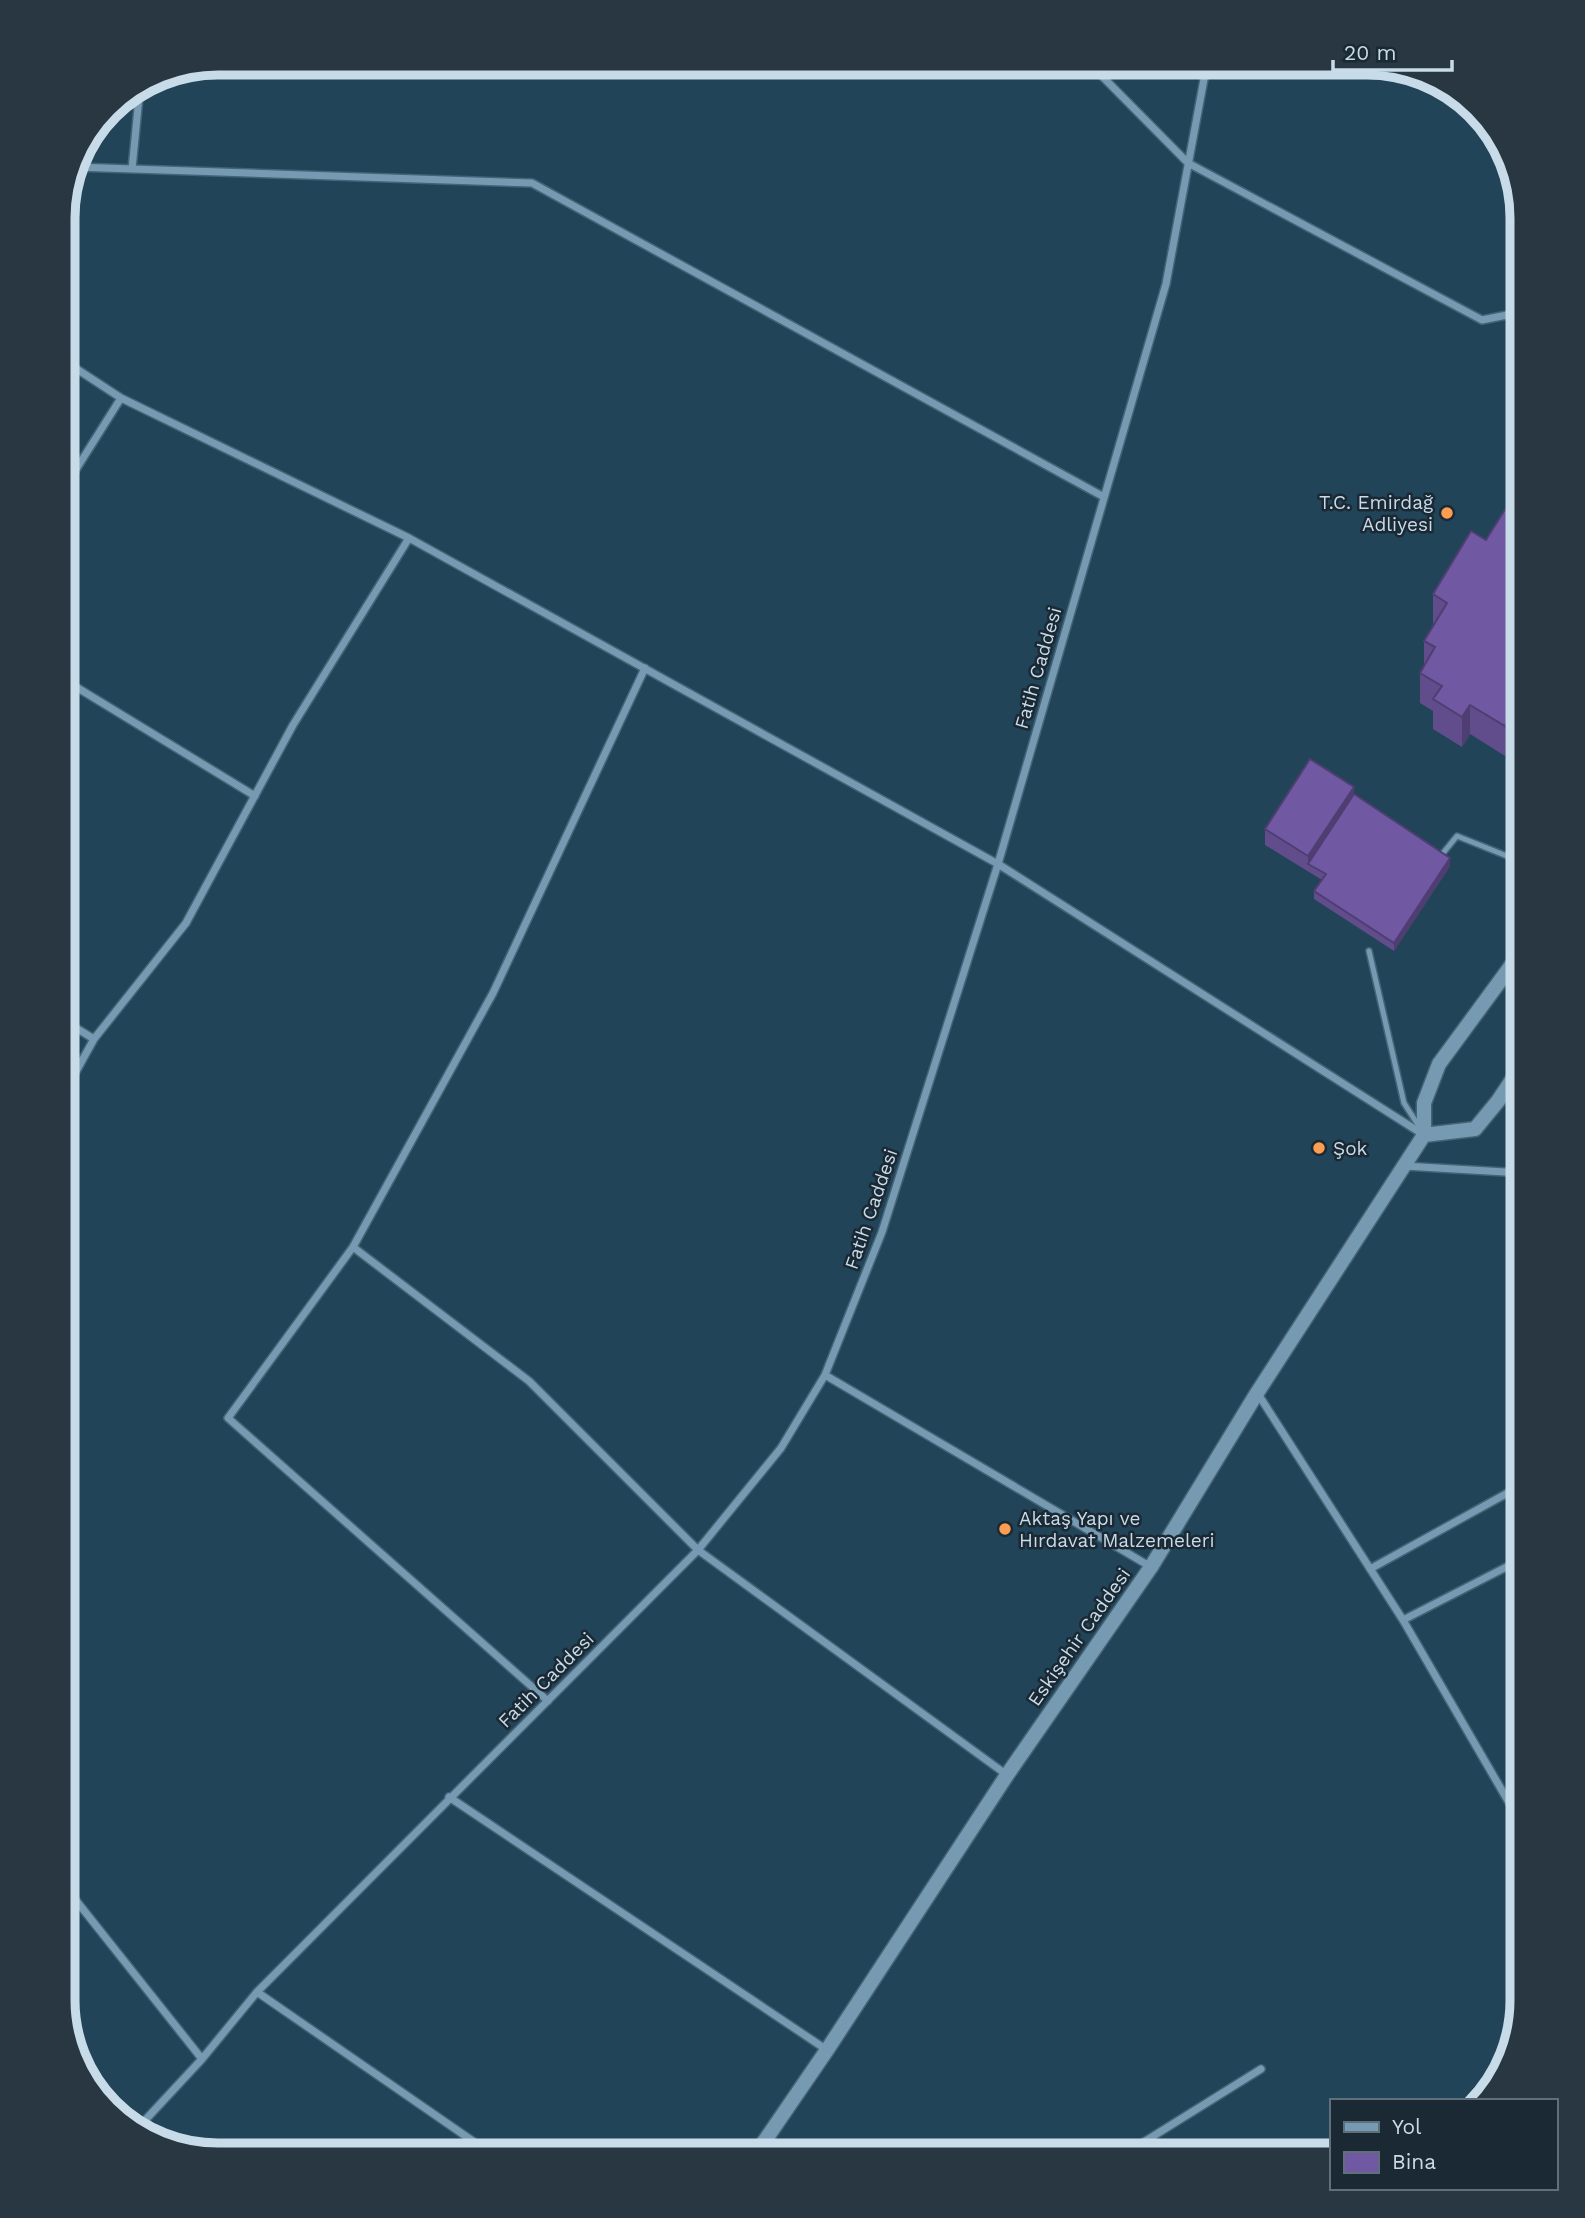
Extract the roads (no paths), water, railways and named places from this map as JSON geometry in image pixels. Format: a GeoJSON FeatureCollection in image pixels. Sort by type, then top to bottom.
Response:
{"type":"FeatureCollection","features":[{"type":"Feature","properties":{"kind":"main road"},"geometry":{"type":"LineString","coordinates":[[1510,967],[1439,1065],[1424,1103],[1424,1135],[1475,1129],[1510,1083]]}},
{"type":"Feature","properties":{"kind":"main road","name":"Eskişehir Caddesi"},"geometry":{"type":"LineString","coordinates":[[764,2142],[1007,1776],[1151,1567],[1257,1393],[1424,1135]]}},
{"type":"Feature","properties":{"kind":"street"},"geometry":{"type":"LineString","coordinates":[[1102,76],[1188,163],[1482,320],[1510,314]]}},
{"type":"Feature","properties":{"kind":"street","name":"Fatih Caddesi"},"geometry":{"type":"LineString","coordinates":[[144,2122],[202,2059],[257,1992],[698,1550],[780,1448],[825,1375],[882,1231],[998,864],[1166,284],[1205,76]]}},
{"type":"Feature","properties":{"kind":"street"},"geometry":{"type":"LineString","coordinates":[[132,169],[139,99]]}},
{"type":"Feature","properties":{"kind":"street"},"geometry":{"type":"LineString","coordinates":[[85,167],[532,183],[1104,497]]}},
{"type":"Feature","properties":{"kind":"street"},"geometry":{"type":"LineString","coordinates":[[76,368],[121,398],[409,538],[998,864],[1424,1135]]}},
{"type":"Feature","properties":{"kind":"street"},"geometry":{"type":"LineString","coordinates":[[76,470],[121,398]]}},
{"type":"Feature","properties":{"kind":"street"},"geometry":{"type":"LineString","coordinates":[[76,1072],[94,1039],[186,923],[293,725],[409,538]]}},
{"type":"Feature","properties":{"kind":"street"},"geometry":{"type":"LineString","coordinates":[[548,1701],[228,1418],[353,1247],[493,993],[645,668]]}},
{"type":"Feature","properties":{"kind":"street"},"geometry":{"type":"LineString","coordinates":[[76,687],[255,796]]}},
{"type":"Feature","properties":{"kind":"street"},"geometry":{"type":"LineString","coordinates":[[76,1028],[94,1039]]}},
{"type":"Feature","properties":{"kind":"street"},"geometry":{"type":"LineString","coordinates":[[1404,1166],[1510,1172]]}},
{"type":"Feature","properties":{"kind":"street"},"geometry":{"type":"LineString","coordinates":[[353,1247],[529,1381],[698,1550],[1007,1776]]}},
{"type":"Feature","properties":{"kind":"street"},"geometry":{"type":"LineString","coordinates":[[825,1375],[1151,1567]]}},
{"type":"Feature","properties":{"kind":"street"},"geometry":{"type":"LineString","coordinates":[[1257,1393],[1403,1620],[1510,1804]]}},
{"type":"Feature","properties":{"kind":"street"},"geometry":{"type":"LineString","coordinates":[[1370,1569],[1510,1492]]}},
{"type":"Feature","properties":{"kind":"street"},"geometry":{"type":"LineString","coordinates":[[1403,1620],[1510,1565]]}},
{"type":"Feature","properties":{"kind":"street"},"geometry":{"type":"LineString","coordinates":[[449,1797],[827,2050]]}},
{"type":"Feature","properties":{"kind":"street"},"geometry":{"type":"LineString","coordinates":[[75,1899],[202,2059]]}},
{"type":"Feature","properties":{"kind":"street"},"geometry":{"type":"LineString","coordinates":[[257,1992],[475,2142]]}},
{"type":"Feature","properties":{"kind":"street"},"geometry":{"type":"LineString","coordinates":[[1143,2143],[1261,2069]]}},
{"type":"Feature","properties":{"kind":"lane"},"geometry":{"type":"LineString","coordinates":[[1436,861],[1457,836],[1510,857]]}},
{"type":"Feature","properties":{"kind":"lane"},"geometry":{"type":"LineString","coordinates":[[1368,951],[1404,1103],[1424,1135]]}},
{"type":"Feature","properties":{"kind":"place","name":"T.C. Emirdağ Adliyesi"},"geometry":{"type":"Point","coordinates":[1447,513]}},
{"type":"Feature","properties":{"kind":"place","name":"Şok"},"geometry":{"type":"Point","coordinates":[1319,1148]}},
{"type":"Feature","properties":{"kind":"place","name":"Aktaş Yapı ve Hırdavat Malzemeleri"},"geometry":{"type":"Point","coordinates":[1005,1529]}}]}
